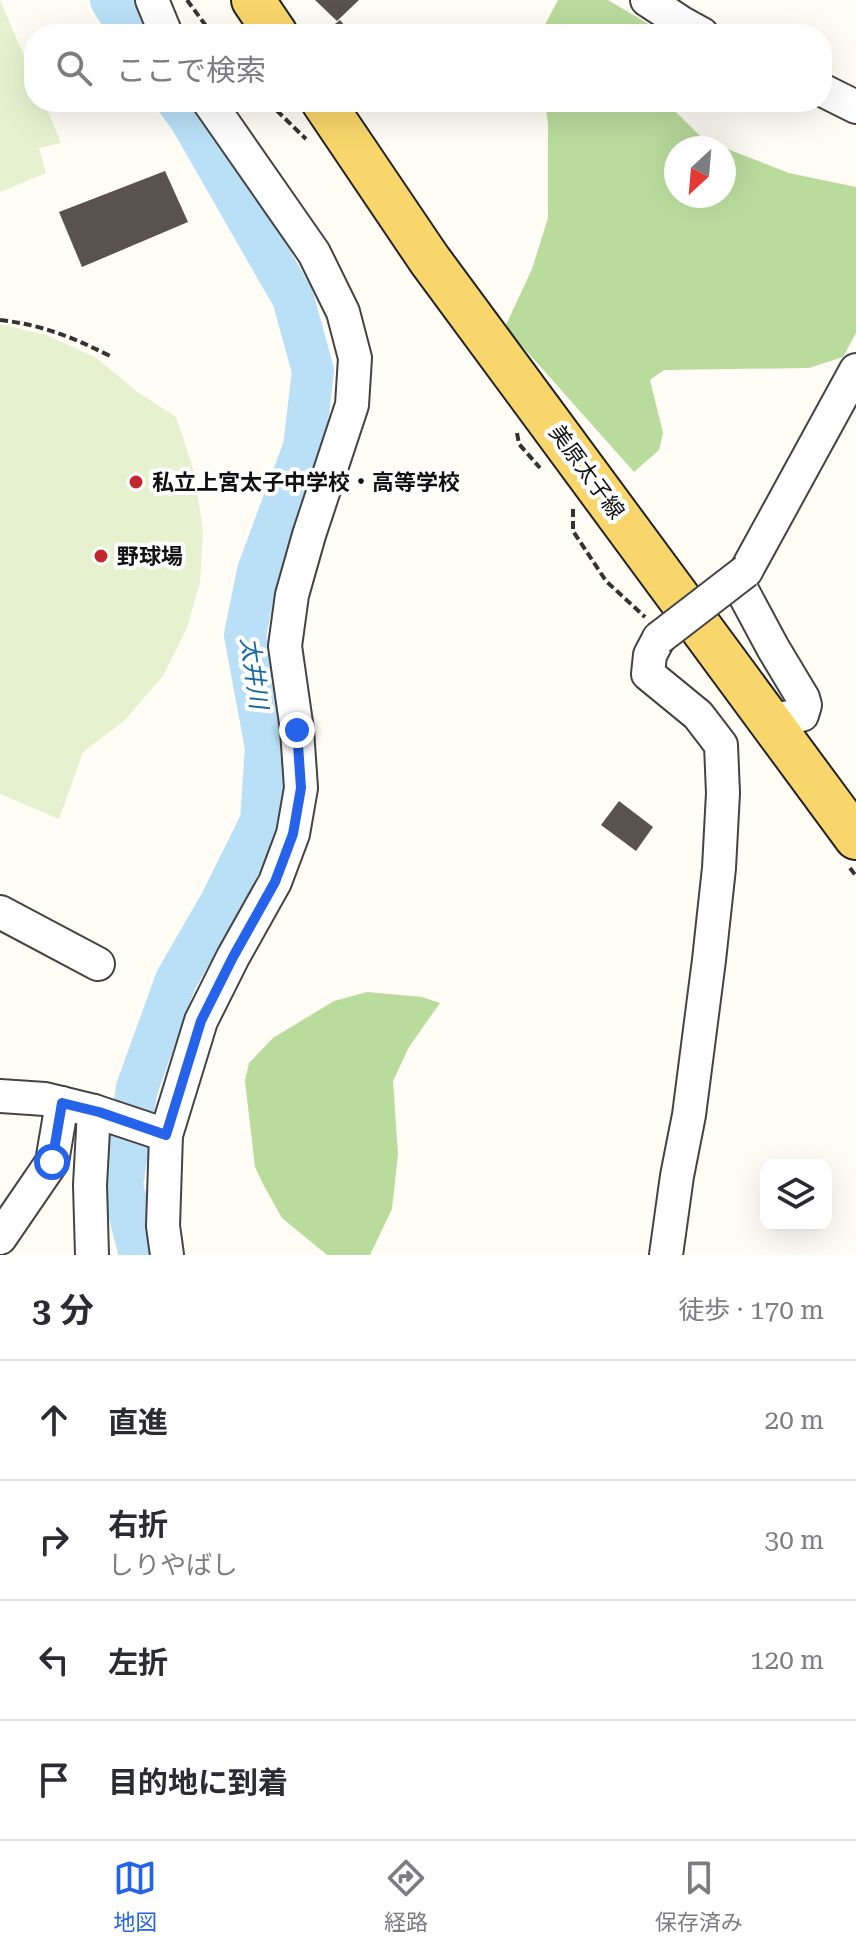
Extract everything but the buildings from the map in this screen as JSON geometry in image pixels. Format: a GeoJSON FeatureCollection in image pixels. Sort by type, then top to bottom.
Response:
{"type":"FeatureCollection","features":[{"type":"Feature","properties":{"kind":"main road"},"geometry":{"type":"LineString","coordinates":[[253,0],[269,24]]}},
{"type":"Feature","properties":{"kind":"main road","name":"美原太子線"},"geometry":{"type":"LineString","coordinates":[[330,112],[429,259],[856,838]]}},
{"type":"Feature","properties":{"kind":"street"},"geometry":{"type":"LineString","coordinates":[[152,0],[162,24]]}},
{"type":"Feature","properties":{"kind":"street"},"geometry":{"type":"LineString","coordinates":[[647,0],[684,24]]}},
{"type":"Feature","properties":{"kind":"street"},"geometry":{"type":"LineString","coordinates":[[832,95],[856,107]]}},
{"type":"Feature","properties":{"kind":"street"},"geometry":{"type":"LineString","coordinates":[[167,1255],[163,1226],[161,1133],[201,1021],[275,882],[293,834],[301,788],[297,730],[285,646],[292,595],[352,405],[355,358],[343,312],[314,253],[216,112]]}},
{"type":"Feature","properties":{"kind":"street"},"geometry":{"type":"LineString","coordinates":[[666,1255],[689,1115],[709,960],[723,793],[721,745],[698,715],[648,674],[650,655],[659,638],[741,575],[856,370]]}},
{"type":"Feature","properties":{"kind":"street"},"geometry":{"type":"LineString","coordinates":[[741,575],[773,648],[805,705],[802,715],[770,720]]}},
{"type":"Feature","properties":{"kind":"street"},"geometry":{"type":"LineString","coordinates":[[0,912],[98,964]]}},
{"type":"Feature","properties":{"kind":"street"},"geometry":{"type":"LineString","coordinates":[[0,1096],[45,1099],[96,1111],[161,1133]]}},
{"type":"Feature","properties":{"kind":"street"},"geometry":{"type":"LineString","coordinates":[[0,1238],[52,1162],[62,1103]]}},
{"type":"Feature","properties":{"kind":"street"},"geometry":{"type":"LineString","coordinates":[[92,1255],[90,1185],[96,1111]]}},
{"type":"Feature","properties":{"kind":"path"},"geometry":{"type":"LineString","coordinates":[[187,0],[205,24]]}},
{"type":"Feature","properties":{"kind":"path"},"geometry":{"type":"LineString","coordinates":[[0,320],[28,323],[69,336],[110,356]]}},
{"type":"Feature","properties":{"kind":"green space"},"geometry":{"type":"Polygon","coordinates":[[[0,0],[24,56],[24,112],[48,112],[61,143],[39,148],[46,173],[0,192],[0,0]]]}},
{"type":"Feature","properties":{"kind":"green space"},"geometry":{"type":"Polygon","coordinates":[[[558,0],[608,0],[649,24],[545,24],[558,0]]]}},
{"type":"Feature","properties":{"kind":"green space"},"geometry":{"type":"Polygon","coordinates":[[[546,112],[676,112],[700,136],[664,136],[664,208],[736,208],[736,152],[789,173],[856,187],[856,333],[843,357],[809,368],[664,370],[650,380],[663,433],[659,450],[634,472],[505,327],[532,269],[548,218],[546,112]]]}},
{"type":"Feature","properties":{"kind":"green space","name":"野球場"},"geometry":{"type":"Polygon","coordinates":[[[0,324],[46,335],[95,357],[139,393],[176,417],[194,472],[203,530],[200,582],[187,628],[163,676],[124,721],[83,752],[59,819],[0,794],[0,324]]]}},
{"type":"Feature","properties":{"kind":"green space"},"geometry":{"type":"Polygon","coordinates":[[[367,992],[422,997],[440,1003],[409,1047],[393,1081],[398,1154],[392,1209],[370,1255],[327,1255],[282,1218],[263,1184],[255,1167],[245,1081],[249,1063],[273,1038],[334,1001],[367,992]]]}},
{"type":"Feature","properties":{"kind":"waterway","name":"太井川"},"geometry":{"type":"LineString","coordinates":[[111,0],[126,24]]}},
{"type":"Feature","properties":{"kind":"waterway","name":"太井川"},"geometry":{"type":"LineString","coordinates":[[140,1255],[122,1185],[137,1088],[176,980],[221,902],[261,821],[266,748],[245,635],[258,571],[304,447],[313,371],[293,298],[185,112]]}},
{"type":"Feature","properties":{"kind":"place","name":"私立上宮太子中学校・高等学校"},"geometry":{"type":"Point","coordinates":[136,482]}},
{"type":"Feature","properties":{"kind":"place","name":"野球場"},"geometry":{"type":"Point","coordinates":[101,556]}},
{"type":"Feature","properties":{"kind":"route"},"geometry":{"type":"LineString","coordinates":[[52,1162],[62,1103],[166,1135],[201,1021],[275,882],[293,834],[301,788],[297,730]]}}]}
